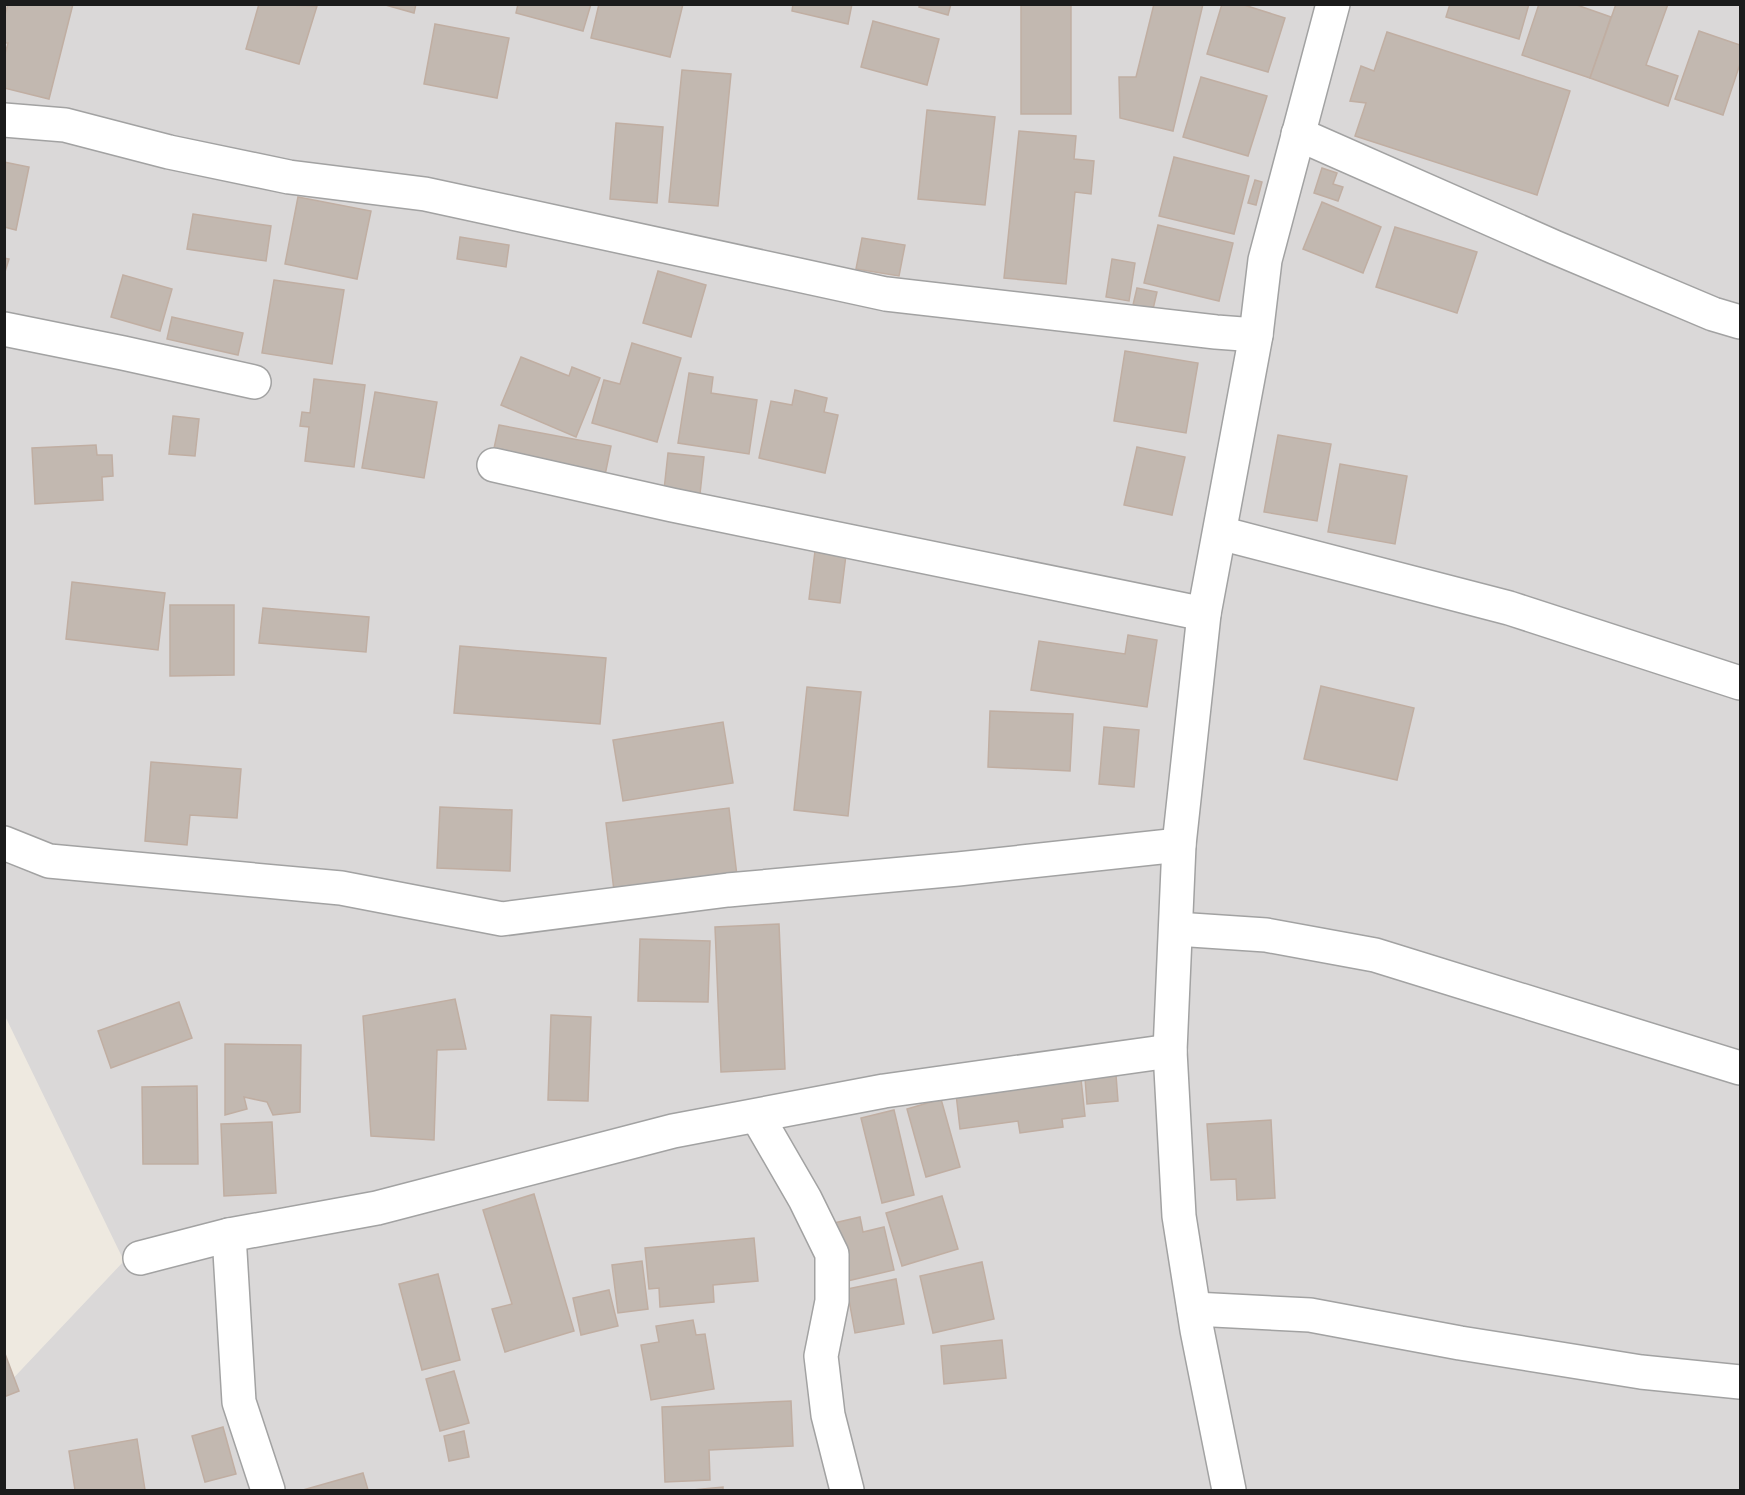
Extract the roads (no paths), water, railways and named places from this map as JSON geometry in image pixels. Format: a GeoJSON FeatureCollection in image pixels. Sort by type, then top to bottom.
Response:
{"type":"FeatureCollection","features":[{"type":"Feature","properties":{"kind":"street"},"geometry":{"type":"LineString","coordinates":[[1229,1491],[1194,1309],[1179,1216],[1170,1051],[1179,845],[1204,614],[1256,335],[1265,260],[1333,4]]}},
{"type":"Feature","properties":{"kind":"street"},"geometry":{"type":"LineString","coordinates":[[4,120],[65,124],[169,152],[289,177],[425,194],[886,294],[1256,335]]}},
{"type":"Feature","properties":{"kind":"street"},"geometry":{"type":"LineString","coordinates":[[1298,134],[1554,247],[1713,314],[1740,322]]}},
{"type":"Feature","properties":{"kind":"street"},"geometry":{"type":"LineString","coordinates":[[4,329],[254,382]]}},
{"type":"Feature","properties":{"kind":"street"},"geometry":{"type":"LineString","coordinates":[[494,465],[672,505],[1204,614]]}},
{"type":"Feature","properties":{"kind":"street"},"geometry":{"type":"LineString","coordinates":[[1220,533],[1509,608],[1740,682]]}},
{"type":"Feature","properties":{"kind":"street"},"geometry":{"type":"LineString","coordinates":[[4,843],[49,861],[341,888],[502,919],[728,890],[958,869],[1179,845]]}},
{"type":"Feature","properties":{"kind":"street"},"geometry":{"type":"LineString","coordinates":[[1176,929],[1266,935],[1375,955],[1740,1068]]}},
{"type":"Feature","properties":{"kind":"street"},"geometry":{"type":"LineString","coordinates":[[140,1258],[230,1235],[377,1208],[674,1131],[884,1091],[1170,1051]]}},
{"type":"Feature","properties":{"kind":"street"},"geometry":{"type":"LineString","coordinates":[[757,1116],[805,1199],[832,1254],[832,1301],[821,1356],[828,1415],[847,1491]]}},
{"type":"Feature","properties":{"kind":"street"},"geometry":{"type":"LineString","coordinates":[[230,1235],[239,1402],[268,1491]]}},
{"type":"Feature","properties":{"kind":"street"},"geometry":{"type":"LineString","coordinates":[[1194,1309],[1310,1315],[1460,1343],[1641,1372],[1740,1382]]}}]}
